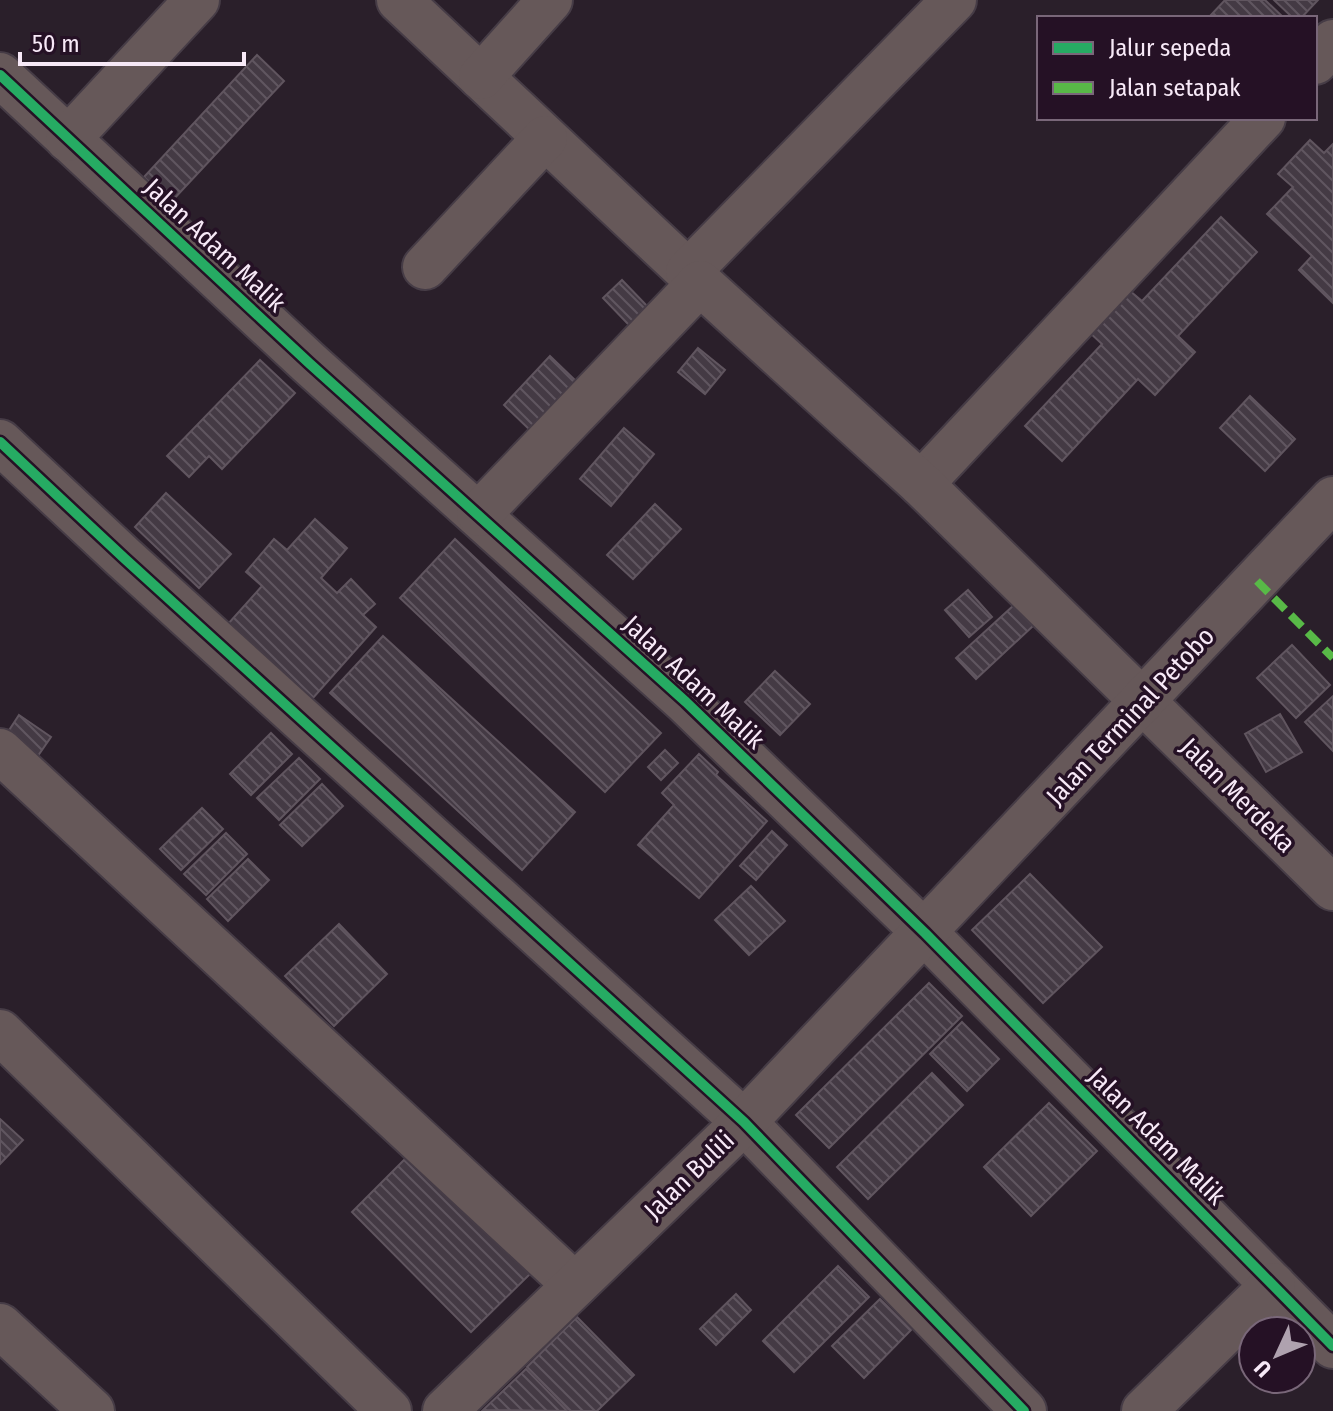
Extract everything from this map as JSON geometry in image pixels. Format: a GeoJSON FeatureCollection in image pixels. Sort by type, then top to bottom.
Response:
{"type":"FeatureCollection","features":[{"type":"Feature","properties":{"kind":"street"},"geometry":{"type":"LineString","coordinates":[[68,139],[197,0]]}},
{"type":"Feature","properties":{"kind":"street","name":"Jalan Merdeka"},"geometry":{"type":"LineString","coordinates":[[399,0],[694,277],[921,484],[1333,888]]}},
{"type":"Feature","properties":{"kind":"street"},"geometry":{"type":"LineString","coordinates":[[481,77],[550,0]]}},
{"type":"Feature","properties":{"kind":"street"},"geometry":{"type":"LineString","coordinates":[[479,514],[694,277],[954,0]]}},
{"type":"Feature","properties":{"kind":"street"},"geometry":{"type":"LineString","coordinates":[[1317,60],[1333,42]]}},
{"type":"Feature","properties":{"kind":"street","name":"Jalan Adam Malik"},"geometry":{"type":"LineString","coordinates":[[0,75],[309,363],[686,702],[925,933],[1333,1346]]}},
{"type":"Feature","properties":{"kind":"street"},"geometry":{"type":"LineString","coordinates":[[921,484],[1261,120]]}},
{"type":"Feature","properties":{"kind":"street"},"geometry":{"type":"LineString","coordinates":[[425,267],[545,138]]}},
{"type":"Feature","properties":{"kind":"street"},"geometry":{"type":"LineString","coordinates":[[0,442],[744,1122],[1024,1411]]}},
{"type":"Feature","properties":{"kind":"street","name":"Jalan Terminal Petobo"},"geometry":{"type":"LineString","coordinates":[[925,933],[1333,499]]}},
{"type":"Feature","properties":{"kind":"street"},"geometry":{"type":"LineString","coordinates":[[0,751],[575,1285]]}},
{"type":"Feature","properties":{"kind":"street","name":"Jalan Bulili"},"geometry":{"type":"LineString","coordinates":[[445,1411],[744,1122],[925,933]]}},
{"type":"Feature","properties":{"kind":"street"},"geometry":{"type":"LineString","coordinates":[[0,1032],[389,1411]]}},
{"type":"Feature","properties":{"kind":"street"},"geometry":{"type":"LineString","coordinates":[[1144,1411],[1273,1285]]}},
{"type":"Feature","properties":{"kind":"street"},"geometry":{"type":"LineString","coordinates":[[0,1326],[92,1411]]}},
{"type":"Feature","properties":{"kind":"building"},"geometry":{"type":"Polygon","coordinates":[[[1225,0],[1265,0],[1282,16],[1210,16],[1225,0]]]}},
{"type":"Feature","properties":{"kind":"building"},"geometry":{"type":"Polygon","coordinates":[[[1274,0],[1318,0],[1303,16],[1291,16],[1274,0]]]}},
{"type":"Feature","properties":{"kind":"building"},"geometry":{"type":"Polygon","coordinates":[[[257,55],[284,81],[171,202],[144,177],[257,55]]]}},
{"type":"Feature","properties":{"kind":"building"},"geometry":{"type":"Polygon","coordinates":[[[1310,140],[1324,153],[1333,144],[1333,303],[1299,270],[1312,256],[1267,214],[1293,187],[1278,174],[1310,140]]]}},
{"type":"Feature","properties":{"kind":"building"},"geometry":{"type":"Polygon","coordinates":[[[1221,217],[1257,252],[1178,336],[1195,352],[1155,395],[1138,379],[1062,461],[1025,426],[1102,344],[1089,332],[1129,290],[1142,301],[1221,217]]]}},
{"type":"Feature","properties":{"kind":"building"},"geometry":{"type":"Polygon","coordinates":[[[622,280],[649,308],[630,326],[603,298],[622,280]]]}},
{"type":"Feature","properties":{"kind":"building"},"geometry":{"type":"Polygon","coordinates":[[[698,348],[725,370],[705,394],[678,372],[698,348]]]}},
{"type":"Feature","properties":{"kind":"building"},"geometry":{"type":"Polygon","coordinates":[[[550,356],[577,382],[530,430],[504,405],[550,356]]]}},
{"type":"Feature","properties":{"kind":"building"},"geometry":{"type":"Polygon","coordinates":[[[260,360],[295,393],[222,469],[209,456],[189,477],[167,456],[260,360]]]}},
{"type":"Feature","properties":{"kind":"building"},"geometry":{"type":"Polygon","coordinates":[[[1250,396],[1295,439],[1265,471],[1220,428],[1250,396]]]}},
{"type":"Feature","properties":{"kind":"building"},"geometry":{"type":"Polygon","coordinates":[[[624,428],[654,454],[611,506],[580,479],[624,428]]]}},
{"type":"Feature","properties":{"kind":"building"},"geometry":{"type":"Polygon","coordinates":[[[166,493],[231,554],[199,588],[135,527],[166,493]]]}},
{"type":"Feature","properties":{"kind":"building"},"geometry":{"type":"Polygon","coordinates":[[[655,504],[681,529],[633,579],[607,555],[655,504]]]}},
{"type":"Feature","properties":{"kind":"building"},"geometry":{"type":"Polygon","coordinates":[[[315,519],[347,548],[321,578],[337,593],[351,579],[375,604],[363,615],[376,627],[312,699],[228,624],[262,586],[246,572],[274,539],[287,550],[315,519]]]}},
{"type":"Feature","properties":{"kind":"building"},"geometry":{"type":"Polygon","coordinates":[[[455,539],[661,733],[605,792],[400,598],[455,539]]]}},
{"type":"Feature","properties":{"kind":"building"},"geometry":{"type":"Polygon","coordinates":[[[968,590],[992,617],[969,637],[945,610],[968,590]]]}},
{"type":"Feature","properties":{"kind":"building"},"geometry":{"type":"Polygon","coordinates":[[[1013,606],[1033,626],[976,679],[956,658],[1013,606]]]}},
{"type":"Feature","properties":{"kind":"building"},"geometry":{"type":"Polygon","coordinates":[[[383,636],[575,812],[522,870],[330,693],[383,636]]]}},
{"type":"Feature","properties":{"kind":"building"},"geometry":{"type":"Polygon","coordinates":[[[1292,645],[1330,685],[1296,718],[1257,678],[1292,645]]]}},
{"type":"Feature","properties":{"kind":"building"},"geometry":{"type":"Polygon","coordinates":[[[775,671],[810,704],[780,735],[745,702],[775,671]]]}},
{"type":"Feature","properties":{"kind":"building"},"geometry":{"type":"Polygon","coordinates":[[[1333,696],[1333,751],[1305,722],[1333,696]]]}},
{"type":"Feature","properties":{"kind":"building"},"geometry":{"type":"Polygon","coordinates":[[[1280,714],[1302,752],[1266,772],[1245,734],[1280,714]]]}},
{"type":"Feature","properties":{"kind":"building"},"geometry":{"type":"Polygon","coordinates":[[[19,715],[51,737],[35,760],[4,738],[19,715]]]}},
{"type":"Feature","properties":{"kind":"building"},"geometry":{"type":"Polygon","coordinates":[[[271,733],[292,754],[251,795],[230,774],[271,733]]]}},
{"type":"Feature","properties":{"kind":"building"},"geometry":{"type":"Polygon","coordinates":[[[665,750],[678,763],[661,780],[648,767],[665,750]]]}},
{"type":"Feature","properties":{"kind":"building"},"geometry":{"type":"Polygon","coordinates":[[[699,754],[718,772],[716,775],[767,821],[699,898],[638,845],[674,805],[662,793],[699,754]]]}},
{"type":"Feature","properties":{"kind":"building"},"geometry":{"type":"Polygon","coordinates":[[[299,758],[320,779],[279,820],[257,798],[299,758]]]}},
{"type":"Feature","properties":{"kind":"building"},"geometry":{"type":"Polygon","coordinates":[[[322,784],[343,806],[302,846],[280,825],[322,784]]]}},
{"type":"Feature","properties":{"kind":"building"},"geometry":{"type":"Polygon","coordinates":[[[202,808],[223,829],[181,870],[160,849],[202,808]]]}},
{"type":"Feature","properties":{"kind":"building"},"geometry":{"type":"Polygon","coordinates":[[[772,831],[787,845],[756,880],[740,866],[772,831]]]}},
{"type":"Feature","properties":{"kind":"building"},"geometry":{"type":"Polygon","coordinates":[[[226,833],[247,854],[206,895],[184,874],[226,833]]]}},
{"type":"Feature","properties":{"kind":"building"},"geometry":{"type":"Polygon","coordinates":[[[248,859],[269,880],[228,921],[207,899],[248,859]]]}},
{"type":"Feature","properties":{"kind":"building"},"geometry":{"type":"Polygon","coordinates":[[[1030,874],[1102,947],[1043,1003],[972,930],[1030,874]]]}},
{"type":"Feature","properties":{"kind":"building"},"geometry":{"type":"Polygon","coordinates":[[[751,886],[785,921],[749,955],[715,920],[751,886]]]}},
{"type":"Feature","properties":{"kind":"building"},"geometry":{"type":"Polygon","coordinates":[[[339,924],[387,974],[334,1026],[285,976],[339,924]]]}},
{"type":"Feature","properties":{"kind":"building"},"geometry":{"type":"Polygon","coordinates":[[[929,983],[962,1016],[829,1148],[796,1115],[929,983]]]}},
{"type":"Feature","properties":{"kind":"building"},"geometry":{"type":"Polygon","coordinates":[[[962,1022],[999,1059],[967,1091],[930,1054],[962,1022]]]}},
{"type":"Feature","properties":{"kind":"building"},"geometry":{"type":"Polygon","coordinates":[[[932,1073],[963,1105],[868,1199],[837,1167],[932,1073]]]}},
{"type":"Feature","properties":{"kind":"building"},"geometry":{"type":"Polygon","coordinates":[[[1049,1103],[1097,1151],[1031,1216],[984,1167],[1049,1103]]]}},
{"type":"Feature","properties":{"kind":"building"},"geometry":{"type":"Polygon","coordinates":[[[0,1119],[23,1140],[0,1164],[0,1119]]]}},
{"type":"Feature","properties":{"kind":"building"},"geometry":{"type":"Polygon","coordinates":[[[410,1154],[530,1274],[471,1332],[352,1212],[410,1154]]]}},
{"type":"Feature","properties":{"kind":"building"},"geometry":{"type":"Polygon","coordinates":[[[838,1266],[869,1297],[794,1372],[763,1341],[838,1266]]]}},
{"type":"Feature","properties":{"kind":"building"},"geometry":{"type":"Polygon","coordinates":[[[736,1294],[751,1310],[716,1345],[700,1329],[736,1294]]]}},
{"type":"Feature","properties":{"kind":"building"},"geometry":{"type":"Polygon","coordinates":[[[880,1299],[911,1330],[864,1378],[832,1346],[880,1299]]]}},
{"type":"Feature","properties":{"kind":"building"},"geometry":{"type":"Polygon","coordinates":[[[577,1317],[634,1375],[597,1411],[570,1411],[527,1367],[577,1317]]]}},
{"type":"Feature","properties":{"kind":"building"},"geometry":{"type":"Polygon","coordinates":[[[526,1369],[567,1411],[483,1410],[526,1369]]]}},
{"type":"Feature","properties":{"kind":"marked path"},"geometry":{"type":"LineString","coordinates":[[1257,581],[1333,658]]}},
{"type":"Feature","properties":{"kind":"cycle path"},"geometry":{"type":"LineString","coordinates":[[0,75],[309,363],[686,702],[925,933],[1333,1346]]}},
{"type":"Feature","properties":{"kind":"cycle path"},"geometry":{"type":"LineString","coordinates":[[0,442],[744,1122],[1024,1411]]}}]}
